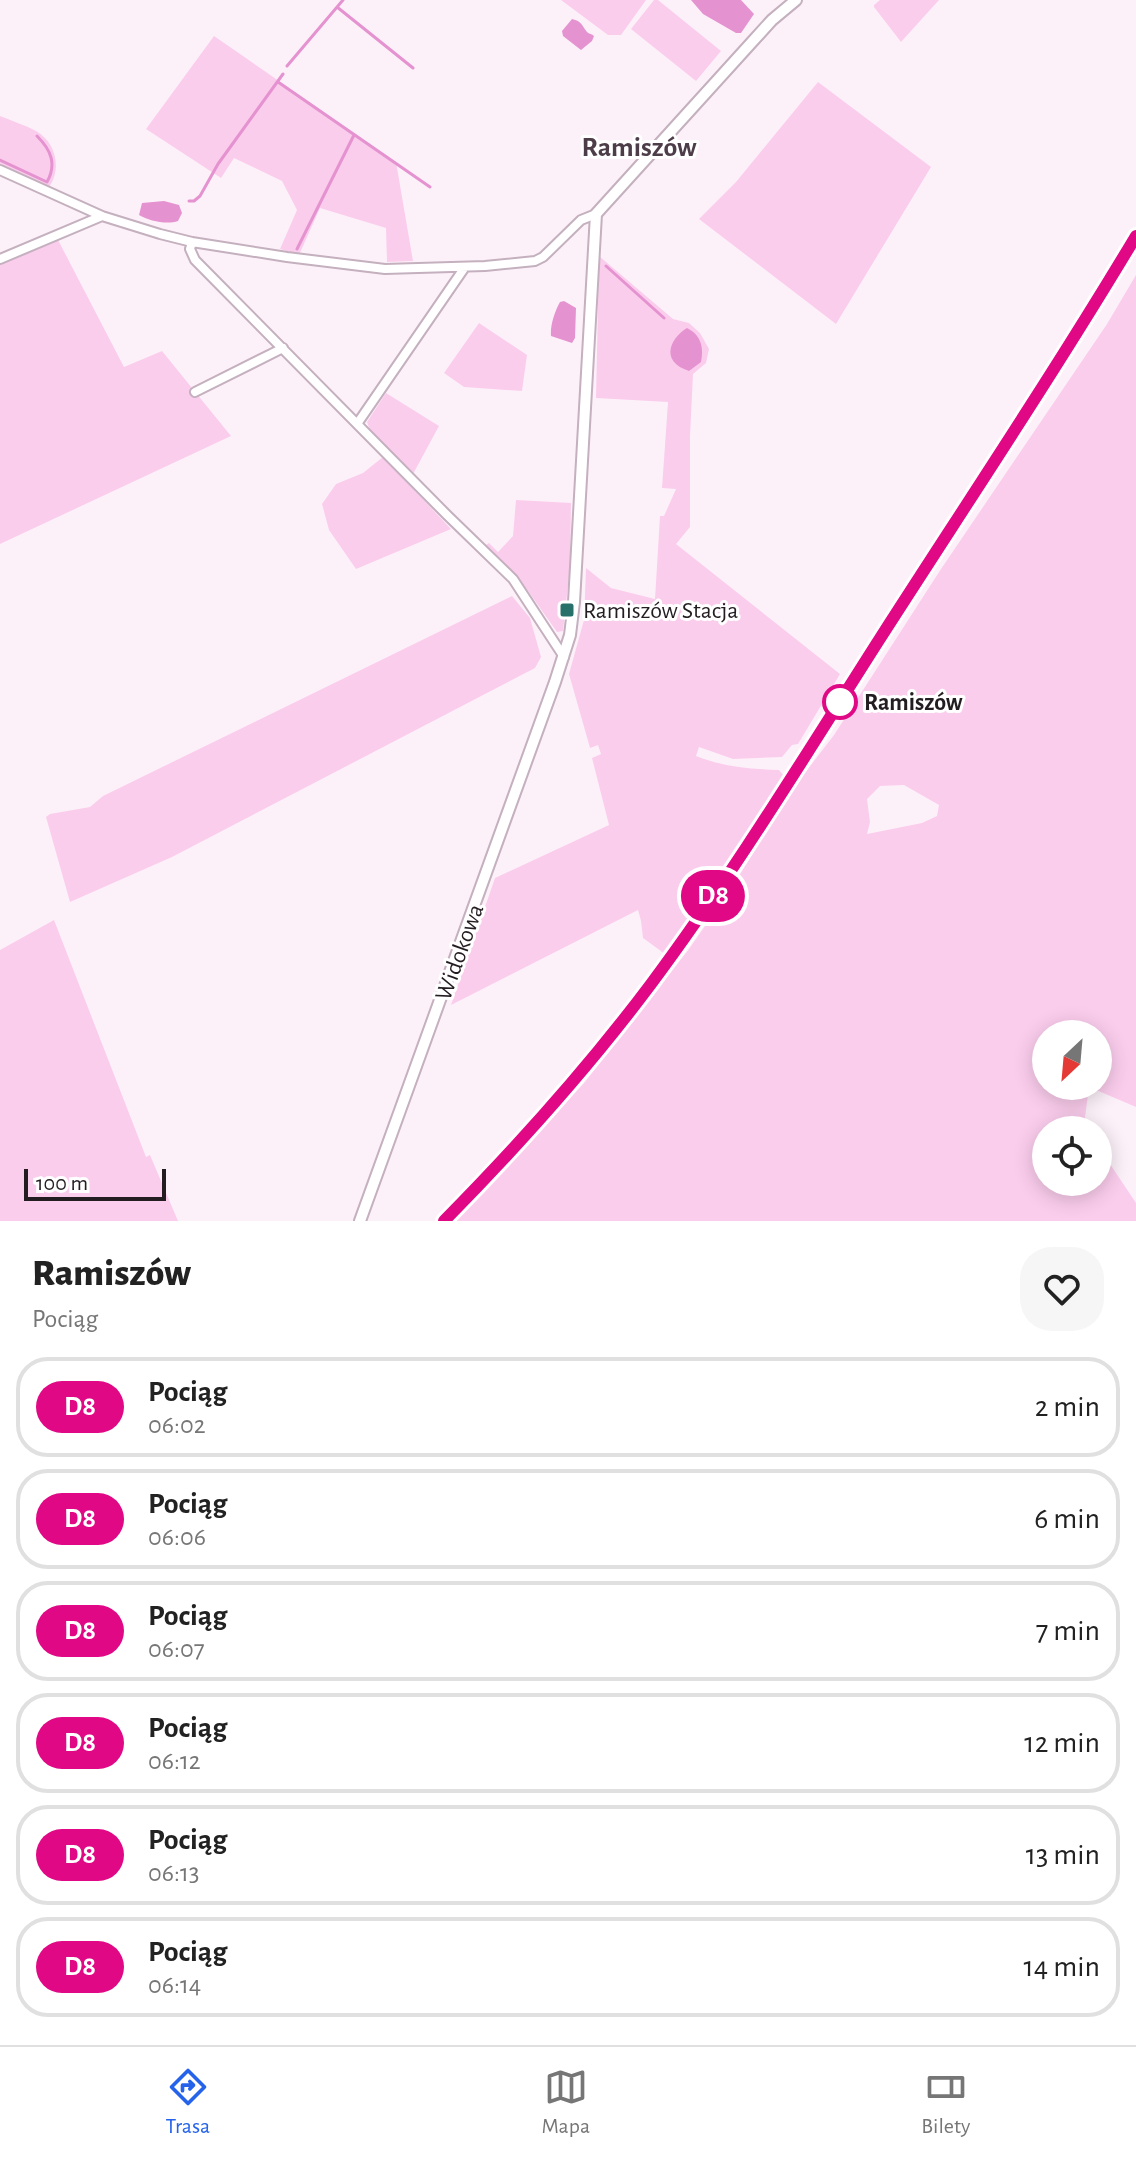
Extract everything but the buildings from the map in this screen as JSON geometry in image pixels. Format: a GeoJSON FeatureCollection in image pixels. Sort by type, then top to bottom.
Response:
{"type":"FeatureCollection","features":[{"type":"Feature","properties":{"kind":"street"},"geometry":{"type":"LineString","coordinates":[[0,170],[102,216],[192,242],[385,269],[523,264],[543,257],[581,220],[596,214],[772,20],[796,0]]}},
{"type":"Feature","properties":{"kind":"street","name":"Widokowa"},"geometry":{"type":"LineString","coordinates":[[360,1221],[570,635],[596,214]]}},
{"type":"Feature","properties":{"kind":"street"},"geometry":{"type":"LineString","coordinates":[[0,259],[102,216]]}},
{"type":"Feature","properties":{"kind":"street"},"geometry":{"type":"LineString","coordinates":[[192,242],[190,249],[195,260],[513,579],[564,657]]}},
{"type":"Feature","properties":{"kind":"street"},"geometry":{"type":"LineString","coordinates":[[357,424],[465,267]]}},
{"type":"Feature","properties":{"kind":"street"},"geometry":{"type":"LineString","coordinates":[[195,392],[283,348]]}},
{"type":"Feature","properties":{"kind":"shaded area"},"geometry":{"type":"Polygon","coordinates":[[[561,0],[646,0],[621,35],[608,35],[561,0]]]}},
{"type":"Feature","properties":{"kind":"shaded area"},"geometry":{"type":"Polygon","coordinates":[[[654,0],[658,0],[721,51],[696,81],[631,29],[654,0]]]}},
{"type":"Feature","properties":{"kind":"shaded area"},"geometry":{"type":"Polygon","coordinates":[[[691,0],[741,0],[754,14],[741,33],[736,33],[703,14],[691,0]]]}},
{"type":"Feature","properties":{"kind":"shaded area"},"geometry":{"type":"Polygon","coordinates":[[[880,0],[939,0],[901,42],[874,7],[880,0]]]}},
{"type":"Feature","properties":{"kind":"shaded area"},"geometry":{"type":"Polygon","coordinates":[[[572,19],[580,22],[594,36],[581,50],[563,36],[562,31],[572,19]]]}},
{"type":"Feature","properties":{"kind":"shaded area"},"geometry":{"type":"Polygon","coordinates":[[[214,36],[396,162],[413,261],[387,262],[386,228],[320,208],[299,255],[280,249],[297,210],[282,181],[234,158],[221,178],[146,129],[214,36]]]}},
{"type":"Feature","properties":{"kind":"shaded area"},"geometry":{"type":"Polygon","coordinates":[[[818,82],[931,167],[836,324],[699,219],[736,182],[818,82]]]}},
{"type":"Feature","properties":{"kind":"shaded area"},"geometry":{"type":"Polygon","coordinates":[[[0,116],[36,131],[48,142],[56,164],[49,187],[0,166],[0,116]]]}},
{"type":"Feature","properties":{"kind":"shaded area"},"geometry":{"type":"Polygon","coordinates":[[[164,201],[179,205],[182,213],[178,221],[158,222],[139,215],[142,203],[164,201]]]}},
{"type":"Feature","properties":{"kind":"shaded area"},"geometry":{"type":"Polygon","coordinates":[[[57,238],[124,367],[162,351],[231,436],[0,544],[0,262],[57,238]]]}},
{"type":"Feature","properties":{"kind":"shaded area"},"geometry":{"type":"Polygon","coordinates":[[[599,256],[673,319],[689,323],[700,333],[709,349],[706,363],[693,374],[690,527],[676,544],[840,674],[798,744],[792,745],[782,757],[733,759],[699,747],[696,756],[706,760],[737,767],[779,770],[784,776],[665,954],[643,938],[638,910],[451,1005],[495,878],[609,825],[592,758],[601,754],[598,745],[590,748],[569,674],[584,620],[586,568],[611,588],[655,599],[660,516],[664,516],[676,489],[662,488],[668,402],[596,398],[599,256]]]}},
{"type":"Feature","properties":{"kind":"shaded area"},"geometry":{"type":"Polygon","coordinates":[[[1136,275],[1136,1107],[1112,1097],[1112,1020],[1032,1020],[1032,1100],[1087,1100],[1085,1116],[1032,1116],[1032,1196],[1112,1196],[1112,1167],[1136,1203],[1136,1221],[456,1221],[584,1083],[689,949],[794,787],[834,735],[941,569],[1107,324],[1136,275]],[[904,785],[880,786],[867,799],[870,822],[867,834],[922,823],[937,816],[939,805],[904,785]]]}},
{"type":"Feature","properties":{"kind":"shaded area"},"geometry":{"type":"Polygon","coordinates":[[[560,302],[576,308],[575,338],[572,343],[551,336],[555,314],[560,302]]]}},
{"type":"Feature","properties":{"kind":"shaded area"},"geometry":{"type":"Polygon","coordinates":[[[479,323],[527,355],[522,391],[464,387],[444,373],[479,323]]]}},
{"type":"Feature","properties":{"kind":"shaded area"},"geometry":{"type":"Polygon","coordinates":[[[687,328],[698,338],[702,351],[701,362],[689,371],[676,364],[671,354],[675,339],[687,328]]]}},
{"type":"Feature","properties":{"kind":"shaded area"},"geometry":{"type":"Polygon","coordinates":[[[386,393],[439,426],[413,474],[370,430],[367,422],[386,393]]]}},
{"type":"Feature","properties":{"kind":"shaded area"},"geometry":{"type":"Polygon","coordinates":[[[383,457],[451,529],[356,569],[329,530],[322,504],[336,484],[363,473],[383,457]]]}},
{"type":"Feature","properties":{"kind":"shaded area"},"geometry":{"type":"Polygon","coordinates":[[[516,500],[571,503],[570,567],[563,631],[557,632],[528,591],[483,547],[489,543],[498,552],[513,536],[516,500]]]}},
{"type":"Feature","properties":{"kind":"shaded area"},"geometry":{"type":"Polygon","coordinates":[[[512,596],[530,618],[541,657],[535,668],[172,857],[70,902],[46,817],[50,814],[90,807],[103,796],[512,596]]]}},
{"type":"Feature","properties":{"kind":"shaded area"},"geometry":{"type":"Polygon","coordinates":[[[54,920],[146,1157],[150,1155],[178,1221],[0,1221],[0,950],[54,920]]]}},
{"type":"Feature","properties":{"kind":"waterway"},"geometry":{"type":"LineString","coordinates":[[287,66],[343,0]]}},
{"type":"Feature","properties":{"kind":"waterway"},"geometry":{"type":"LineString","coordinates":[[337,7],[413,68]]}},
{"type":"Feature","properties":{"kind":"waterway"},"geometry":{"type":"LineString","coordinates":[[189,201],[200,196],[218,164],[283,74]]}},
{"type":"Feature","properties":{"kind":"waterway"},"geometry":{"type":"LineString","coordinates":[[278,82],[430,187]]}},
{"type":"Feature","properties":{"kind":"waterway"},"geometry":{"type":"LineString","coordinates":[[297,249],[354,135]]}},
{"type":"Feature","properties":{"kind":"waterway"},"geometry":{"type":"LineString","coordinates":[[0,160],[47,182],[52,169],[51,158],[37,136]]}},
{"type":"Feature","properties":{"kind":"waterway"},"geometry":{"type":"LineString","coordinates":[[606,266],[664,318]]}},
{"type":"Feature","properties":{"kind":"railway"},"geometry":{"type":"LineString","coordinates":[[444,1221],[566,1090],[676,950],[784,789],[1136,236]]}},
{"type":"Feature","properties":{"kind":"train","name":"D8"},"geometry":{"type":"LineString","coordinates":[[444,1221],[576,1078],[676,950],[840,702],[1136,236]]}},
{"type":"Feature","properties":{"kind":"place","name":"Ramiszów Stacja"},"geometry":{"type":"Point","coordinates":[567,610]}},
{"type":"Feature","properties":{"kind":"place","name":"Ramiszów"},"geometry":{"type":"Point","coordinates":[840,702]}},
{"type":"Feature","properties":{"kind":"district","name":"Ramiszów"},"geometry":{"type":"Point","coordinates":[639,146]}}]}
